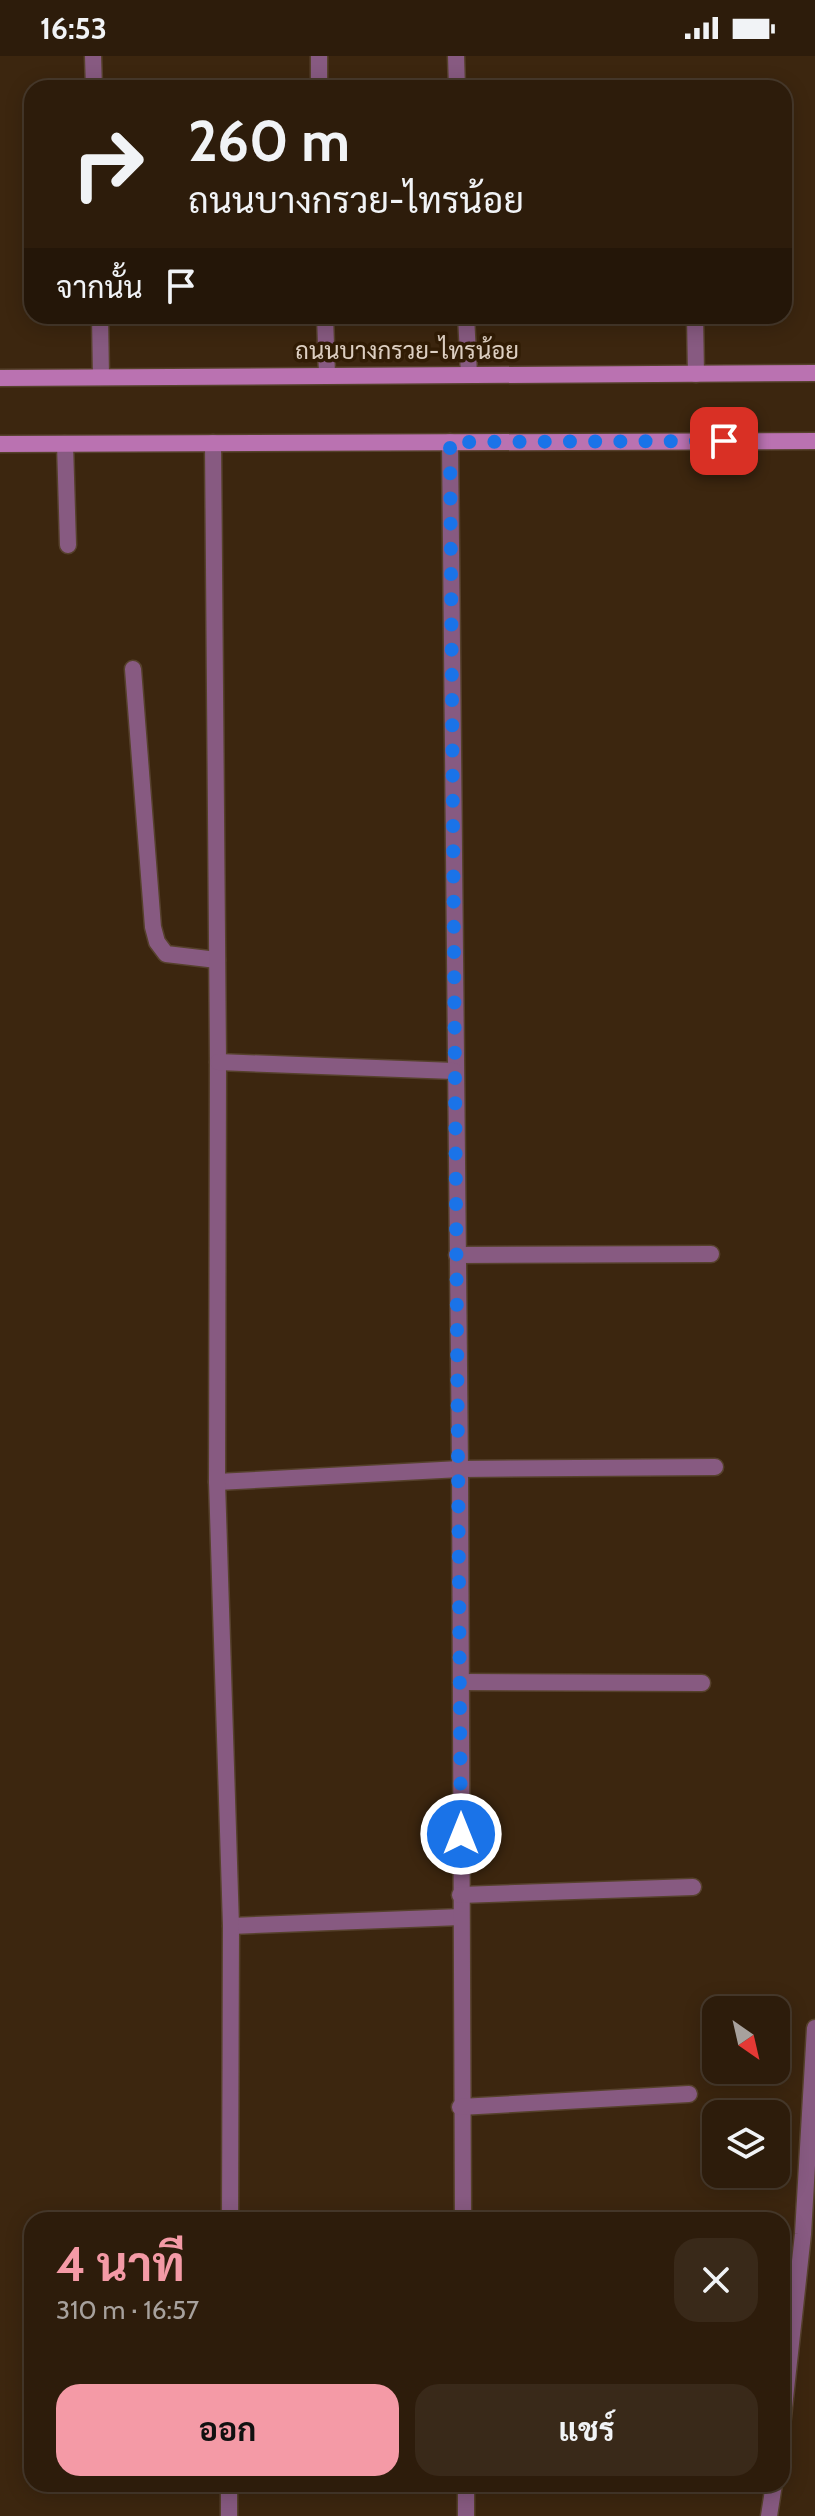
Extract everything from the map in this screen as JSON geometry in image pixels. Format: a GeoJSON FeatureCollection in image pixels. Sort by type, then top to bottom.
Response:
{"type":"FeatureCollection","features":[{"type":"Feature","properties":{"kind":"main road","name":"ถนนบางกรวย-ไทรน้อย"},"geometry":{"type":"LineString","coordinates":[[0,378],[815,373]]}},
{"type":"Feature","properties":{"kind":"main road"},"geometry":{"type":"LineString","coordinates":[[0,444],[815,441]]}},
{"type":"Feature","properties":{"kind":"street"},"geometry":{"type":"LineString","coordinates":[[93,56],[94,80]]}},
{"type":"Feature","properties":{"kind":"street"},"geometry":{"type":"LineString","coordinates":[[319,56],[319,80]]}},
{"type":"Feature","properties":{"kind":"street"},"geometry":{"type":"LineString","coordinates":[[456,56],[457,80]]}},
{"type":"Feature","properties":{"kind":"street"},"geometry":{"type":"LineString","coordinates":[[100,324],[101,377]]}},
{"type":"Feature","properties":{"kind":"street"},"geometry":{"type":"LineString","coordinates":[[325,324],[327,375]]}},
{"type":"Feature","properties":{"kind":"street"},"geometry":{"type":"LineString","coordinates":[[466,324],[469,374]]}},
{"type":"Feature","properties":{"kind":"street"},"geometry":{"type":"LineString","coordinates":[[695,324],[696,374]]}},
{"type":"Feature","properties":{"kind":"street"},"geometry":{"type":"LineString","coordinates":[[450,442],[460,1469],[463,2212]]}},
{"type":"Feature","properties":{"kind":"street"},"geometry":{"type":"LineString","coordinates":[[213,443],[218,1062],[217,1482],[231,1926],[230,2212]]}},
{"type":"Feature","properties":{"kind":"street"},"geometry":{"type":"LineString","coordinates":[[65,444],[68,545]]}},
{"type":"Feature","properties":{"kind":"street"},"geometry":{"type":"LineString","coordinates":[[133,669],[153,927],[157,942],[166,954],[217,960]]}},
{"type":"Feature","properties":{"kind":"street"},"geometry":{"type":"LineString","coordinates":[[218,1062],[454,1071]]}},
{"type":"Feature","properties":{"kind":"street"},"geometry":{"type":"LineString","coordinates":[[457,1255],[711,1254]]}},
{"type":"Feature","properties":{"kind":"street"},"geometry":{"type":"LineString","coordinates":[[217,1482],[460,1469],[715,1467]]}},
{"type":"Feature","properties":{"kind":"street"},"geometry":{"type":"LineString","coordinates":[[461,1682],[702,1683]]}},
{"type":"Feature","properties":{"kind":"street"},"geometry":{"type":"LineString","coordinates":[[460,1895],[693,1887]]}},
{"type":"Feature","properties":{"kind":"street"},"geometry":{"type":"LineString","coordinates":[[231,1926],[461,1917]]}},
{"type":"Feature","properties":{"kind":"street"},"geometry":{"type":"LineString","coordinates":[[790,2353],[803,2234],[815,2028]]}},
{"type":"Feature","properties":{"kind":"street"},"geometry":{"type":"LineString","coordinates":[[460,2107],[689,2094]]}},
{"type":"Feature","properties":{"kind":"street"},"geometry":{"type":"LineString","coordinates":[[229,2492],[229,2516]]}},
{"type":"Feature","properties":{"kind":"street"},"geometry":{"type":"LineString","coordinates":[[466,2492],[466,2516]]}},
{"type":"Feature","properties":{"kind":"street"},"geometry":{"type":"LineString","coordinates":[[769,2516],[773,2492]]}},
{"type":"Feature","properties":{"kind":"route"},"geometry":{"type":"LineString","coordinates":[[461,1834],[450,442],[724,441]]}}]}
